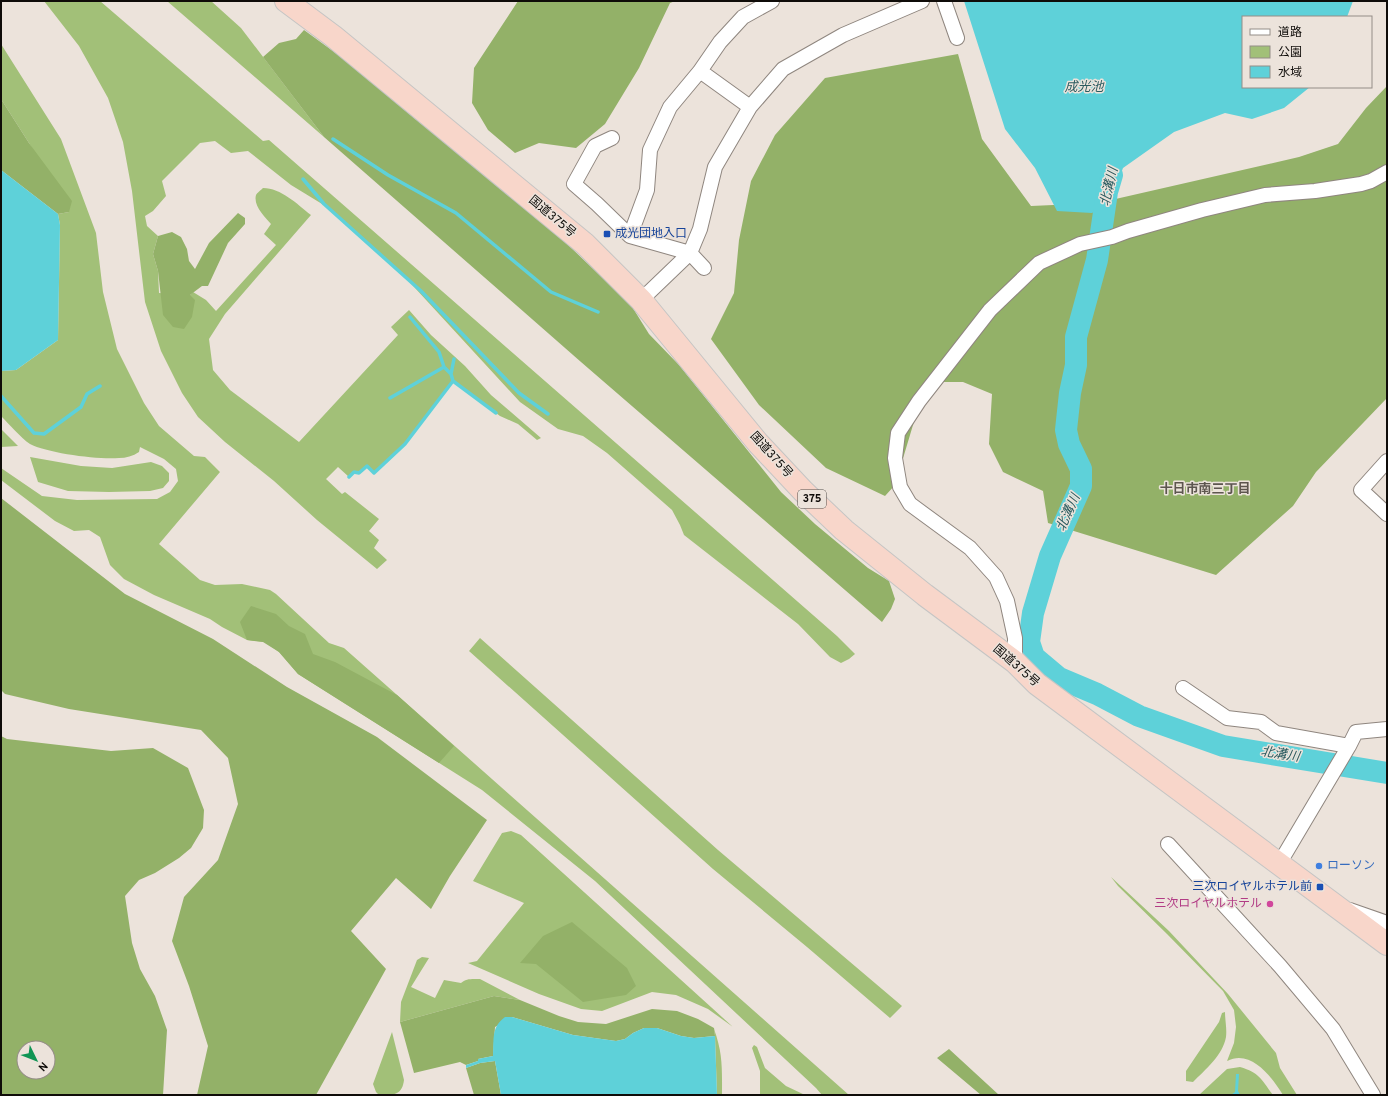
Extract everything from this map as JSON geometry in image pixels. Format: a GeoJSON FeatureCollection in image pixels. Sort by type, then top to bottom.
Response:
{"type":"FeatureCollection","features":[{"type":"Feature","properties":{"kind":"highway","name":"国道375号"},"geometry":{"type":"LineString","coordinates":[[286,1],[333,36],[585,244],[642,300],[758,443],[803,491],[844,530],[925,595],[1015,662],[1037,684],[1387,944]]}},
{"type":"Feature","properties":{"kind":"street"},"geometry":{"type":"LineString","coordinates":[[630,236],[647,190],[650,150],[670,107],[700,71],[720,42],[743,17],[772,1]]}},
{"type":"Feature","properties":{"kind":"street"},"geometry":{"type":"LineString","coordinates":[[642,300],[690,253],[700,229],[715,167],[750,107],[783,68],[844,36],[922,1]]}},
{"type":"Feature","properties":{"kind":"street"},"geometry":{"type":"LineString","coordinates":[[944,1],[957,38]]}},
{"type":"Feature","properties":{"kind":"street"},"geometry":{"type":"LineString","coordinates":[[700,71],[750,107]]}},
{"type":"Feature","properties":{"kind":"street"},"geometry":{"type":"LineString","coordinates":[[612,138],[595,146],[574,184],[598,204],[630,236],[690,253],[704,268]]}},
{"type":"Feature","properties":{"kind":"street"},"geometry":{"type":"LineString","coordinates":[[1015,662],[1015,638],[1007,601],[996,577],[970,548],[910,504],[900,487],[895,458],[898,433],[935,380],[990,310],[1039,263],[1080,244],[1112,237],[1202,210],[1265,195],[1314,191],[1360,184],[1371,181],[1387,172]]}},
{"type":"Feature","properties":{"kind":"street"},"geometry":{"type":"LineString","coordinates":[[1387,461],[1361,490],[1387,514]]}},
{"type":"Feature","properties":{"kind":"street"},"geometry":{"type":"LineString","coordinates":[[1183,688],[1227,718],[1261,722],[1276,733],[1349,746]]}},
{"type":"Feature","properties":{"kind":"street"},"geometry":{"type":"LineString","coordinates":[[1280,864],[1356,732],[1387,728]]}},
{"type":"Feature","properties":{"kind":"street"},"geometry":{"type":"LineString","coordinates":[[1168,844],[1280,966],[1333,1029],[1373,1095]]}},
{"type":"Feature","properties":{"kind":"street"},"geometry":{"type":"LineString","coordinates":[[1334,904],[1387,923]]}},
{"type":"Feature","properties":{"kind":"green space"},"geometry":{"type":"Polygon","coordinates":[[[44,1],[100,1],[263,141],[269,140],[837,636],[855,654],[841,663],[830,657],[798,624],[684,535],[672,510],[607,453],[583,436],[558,429],[520,402],[404,276],[327,207],[291,185],[248,151],[231,153],[215,141],[200,143],[162,181],[166,196],[153,211],[145,216],[147,226],[158,236],[153,254],[158,271],[159,293],[190,295],[193,292],[206,300],[216,311],[276,245],[264,234],[271,224],[260,211],[256,203],[256,195],[263,188],[282,194],[311,215],[225,314],[209,339],[213,370],[230,390],[299,442],[398,335],[391,327],[409,310],[431,335],[465,366],[491,395],[541,438],[537,440],[518,424],[500,416],[453,381],[405,444],[374,473],[367,466],[359,473],[354,472],[349,477],[338,467],[326,479],[342,494],[345,492],[379,519],[369,531],[379,540],[374,548],[387,560],[377,569],[317,520],[274,481],[225,442],[198,417],[182,393],[161,351],[145,302],[132,191],[123,142],[108,98],[79,46],[44,1]]]}},
{"type":"Feature","properties":{"kind":"green space"},"geometry":{"type":"Polygon","coordinates":[[[167,1],[211,1],[241,28],[324,137],[167,1]]]}},
{"type":"Feature","properties":{"kind":"green space"},"geometry":{"type":"Polygon","coordinates":[[[518,1],[675,1],[670,3],[639,68],[605,124],[576,148],[539,143],[515,153],[488,130],[472,103],[474,68],[518,1]]]}},
{"type":"Feature","properties":{"kind":"green space"},"geometry":{"type":"Polygon","coordinates":[[[304,30],[348,62],[413,117],[542,220],[631,305],[649,334],[679,365],[781,492],[815,524],[868,568],[889,581],[895,599],[891,609],[882,622],[581,362],[324,137],[263,57],[279,43],[296,39],[304,30]]]}},
{"type":"Feature","properties":{"kind":"green space"},"geometry":{"type":"Polygon","coordinates":[[[1,44],[61,139],[96,233],[103,292],[117,349],[144,403],[159,426],[194,456],[205,457],[220,472],[159,544],[200,580],[215,585],[242,584],[270,590],[329,643],[344,648],[849,1095],[822,1095],[595,881],[482,790],[298,674],[279,652],[265,642],[247,640],[210,619],[154,595],[124,579],[110,565],[100,537],[89,530],[74,531],[55,521],[1,480],[1,468],[42,496],[77,500],[157,499],[170,492],[178,481],[176,469],[164,459],[140,447],[139,452],[124,458],[99,458],[60,453],[30,444],[1,416],[1,371],[16,370],[58,340],[60,225],[58,214],[69,212],[29,143],[1,99],[1,44]]]}},
{"type":"Feature","properties":{"kind":"green space"},"geometry":{"type":"Polygon","coordinates":[[[958,54],[982,139],[1031,206],[1098,203],[1299,157],[1338,144],[1366,108],[1387,86],[1387,398],[1316,472],[1293,506],[1216,575],[1048,523],[1043,491],[1003,472],[989,444],[992,394],[963,382],[929,382],[913,425],[895,485],[885,496],[826,468],[759,405],[711,339],[734,293],[739,240],[751,181],[775,135],[825,78],[958,54]]]}},
{"type":"Feature","properties":{"kind":"green space"},"geometry":{"type":"Polygon","coordinates":[[[1,99],[29,143],[72,201],[69,212],[58,214],[1,170],[1,99]]]}},
{"type":"Feature","properties":{"kind":"green space"},"geometry":{"type":"Polygon","coordinates":[[[238,213],[245,218],[245,224],[228,243],[208,286],[202,286],[190,295],[195,300],[192,317],[184,329],[173,327],[163,315],[158,271],[153,254],[158,236],[172,232],[181,237],[187,249],[189,261],[195,269],[209,243],[238,213]]]}},
{"type":"Feature","properties":{"kind":"green space"},"geometry":{"type":"Polygon","coordinates":[[[1,429],[18,446],[1,447],[1,429]]]}},
{"type":"Feature","properties":{"kind":"green space"},"geometry":{"type":"Polygon","coordinates":[[[30,457],[81,466],[112,468],[151,462],[162,466],[169,473],[169,481],[163,488],[150,491],[68,491],[38,482],[30,457]]]}},
{"type":"Feature","properties":{"kind":"green space"},"geometry":{"type":"Polygon","coordinates":[[[1,498],[125,594],[213,639],[287,687],[377,737],[487,820],[450,876],[431,909],[396,878],[351,931],[386,969],[316,1095],[197,1095],[208,1046],[189,986],[172,941],[184,897],[218,860],[238,804],[228,758],[201,730],[69,709],[5,694],[1,690],[1,498]]]}},
{"type":"Feature","properties":{"kind":"green space"},"geometry":{"type":"Polygon","coordinates":[[[251,606],[276,614],[289,626],[305,634],[313,654],[335,662],[397,695],[454,746],[439,763],[298,674],[279,652],[263,642],[247,640],[240,622],[251,606]]]}},
{"type":"Feature","properties":{"kind":"green space"},"geometry":{"type":"Polygon","coordinates":[[[480,638],[718,850],[902,1006],[890,1018],[713,869],[469,651],[480,638]]]}},
{"type":"Feature","properties":{"kind":"green space"},"geometry":{"type":"Polygon","coordinates":[[[1,736],[7,739],[111,751],[153,748],[188,768],[204,810],[203,828],[191,848],[179,858],[155,873],[139,880],[125,896],[132,943],[140,969],[155,996],[167,1030],[163,1095],[1,1095],[1,736]]]}},
{"type":"Feature","properties":{"kind":"green space"},"geometry":{"type":"Polygon","coordinates":[[[511,831],[521,835],[733,1027],[708,1009],[676,995],[652,992],[602,1011],[581,1009],[539,994],[468,963],[477,961],[524,903],[473,881],[502,833],[511,831]]]}},
{"type":"Feature","properties":{"kind":"green space"},"geometry":{"type":"Polygon","coordinates":[[[1111,877],[1169,931],[1228,994],[1276,1053],[1280,1068],[1297,1095],[1283,1095],[1273,1080],[1260,1066],[1252,1061],[1236,1058],[1227,1061],[1234,1043],[1236,1027],[1234,1010],[1223,991],[1118,886],[1111,877]]]}},
{"type":"Feature","properties":{"kind":"green space"},"geometry":{"type":"Polygon","coordinates":[[[572,922],[627,968],[636,986],[626,995],[583,1002],[536,964],[520,963],[543,936],[572,922]]]}},
{"type":"Feature","properties":{"kind":"green space"},"geometry":{"type":"Polygon","coordinates":[[[422,957],[429,958],[411,987],[435,998],[444,980],[461,983],[467,980],[480,979],[520,1000],[494,996],[400,1022],[401,1002],[417,960],[422,957]]]}},
{"type":"Feature","properties":{"kind":"green space"},"geometry":{"type":"Polygon","coordinates":[[[494,996],[520,1000],[578,1022],[606,1024],[652,1009],[677,1011],[698,1019],[714,1028],[715,1036],[694,1038],[681,1036],[657,1028],[644,1028],[625,1039],[616,1041],[573,1035],[512,1017],[495,1027],[493,1056],[478,1059],[478,1061],[466,1065],[460,1062],[414,1073],[400,1022],[494,996]]]}},
{"type":"Feature","properties":{"kind":"green space"},"geometry":{"type":"Polygon","coordinates":[[[1225,1012],[1226,1037],[1221,1050],[1213,1062],[1193,1082],[1186,1081],[1186,1071],[1219,1022],[1222,1013],[1225,1012]]]}},
{"type":"Feature","properties":{"kind":"green space"},"geometry":{"type":"Polygon","coordinates":[[[714,1029],[722,1069],[722,1095],[717,1095],[714,1029]]]}},
{"type":"Feature","properties":{"kind":"green space"},"geometry":{"type":"Polygon","coordinates":[[[392,1032],[404,1080],[403,1085],[396,1094],[379,1095],[373,1084],[392,1032]]]}},
{"type":"Feature","properties":{"kind":"green space"},"geometry":{"type":"Polygon","coordinates":[[[754,1045],[757,1047],[765,1068],[786,1086],[805,1095],[760,1095],[760,1071],[752,1048],[754,1045]]]}},
{"type":"Feature","properties":{"kind":"green space"},"geometry":{"type":"Polygon","coordinates":[[[949,1049],[999,1095],[981,1095],[937,1058],[949,1049]]]}},
{"type":"Feature","properties":{"kind":"green space"},"geometry":{"type":"Polygon","coordinates":[[[495,1061],[501,1095],[474,1095],[466,1068],[480,1063],[495,1061]]]}},
{"type":"Feature","properties":{"kind":"green space"},"geometry":{"type":"Polygon","coordinates":[[[1240,1067],[1256,1074],[1273,1095],[1199,1095],[1227,1069],[1240,1067]]]}},
{"type":"Feature","properties":{"kind":"water","name":"成光池"},"geometry":{"type":"Polygon","coordinates":[[[964,1],[1353,1],[1347,16],[1242,16],[1242,88],[1309,88],[1284,108],[1252,119],[1225,113],[1174,132],[1123,168],[1111,200],[1092,213],[1057,211],[1035,168],[1005,129],[964,1]]]}},
{"type":"Feature","properties":{"kind":"water"},"geometry":{"type":"Polygon","coordinates":[[[1,170],[58,214],[60,225],[58,340],[16,370],[1,371],[1,170]]]}},
{"type":"Feature","properties":{"kind":"water"},"geometry":{"type":"Polygon","coordinates":[[[505,1017],[512,1017],[573,1035],[616,1041],[625,1039],[644,1028],[657,1028],[681,1036],[694,1038],[715,1036],[717,1095],[501,1095],[495,1061],[480,1063],[466,1068],[466,1065],[478,1061],[478,1059],[493,1056],[495,1030],[497,1025],[505,1017]]]}},
{"type":"Feature","properties":{"kind":"water"},"geometry":{"type":"Polygon","coordinates":[[[1236,1074],[1239,1074],[1238,1091],[1240,1095],[1231,1095],[1235,1092],[1236,1074]]]}},
{"type":"Feature","properties":{"kind":"waterway"},"geometry":{"type":"LineString","coordinates":[[333,139],[388,175],[456,213],[551,292],[598,312]]}},
{"type":"Feature","properties":{"kind":"waterway","name":"北溝川"},"geometry":{"type":"LineString","coordinates":[[1112,175],[1107,192],[1097,260],[1076,337],[1076,365],[1070,393],[1066,430],[1069,444],[1081,469],[1081,486],[1050,556],[1033,613],[1029,642],[1034,657],[1059,678],[1097,694],[1139,716],[1223,746],[1387,773]]}},
{"type":"Feature","properties":{"kind":"waterway"},"geometry":{"type":"LineString","coordinates":[[303,179],[324,204],[421,291],[519,393],[548,414]]}},
{"type":"Feature","properties":{"kind":"waterway"},"geometry":{"type":"LineString","coordinates":[[410,317],[439,352],[444,367]]}},
{"type":"Feature","properties":{"kind":"waterway"},"geometry":{"type":"LineString","coordinates":[[390,398],[444,367],[451,374],[454,359]]}},
{"type":"Feature","properties":{"kind":"waterway"},"geometry":{"type":"LineString","coordinates":[[349,477],[354,472],[359,473],[367,466],[374,473],[405,444],[453,381],[451,374]]}},
{"type":"Feature","properties":{"kind":"waterway"},"geometry":{"type":"LineString","coordinates":[[453,381],[496,413]]}},
{"type":"Feature","properties":{"kind":"waterway"},"geometry":{"type":"LineString","coordinates":[[1,396],[34,433],[44,434],[81,407],[87,394],[100,386]]}},
{"type":"Feature","properties":{"kind":"place","name":"成光団地入口"},"geometry":{"type":"Point","coordinates":[607,234]}},
{"type":"Feature","properties":{"kind":"place","name":"ローソン"},"geometry":{"type":"Point","coordinates":[1319,866]}},
{"type":"Feature","properties":{"kind":"place","name":"三次ロイヤルホテル前"},"geometry":{"type":"Point","coordinates":[1320,887]}},
{"type":"Feature","properties":{"kind":"place","name":"三次ロイヤルホテル"},"geometry":{"type":"Point","coordinates":[1270,904]}},
{"type":"Feature","properties":{"kind":"district","name":"十日市南三丁目"},"geometry":{"type":"Point","coordinates":[1205,490]}}]}
